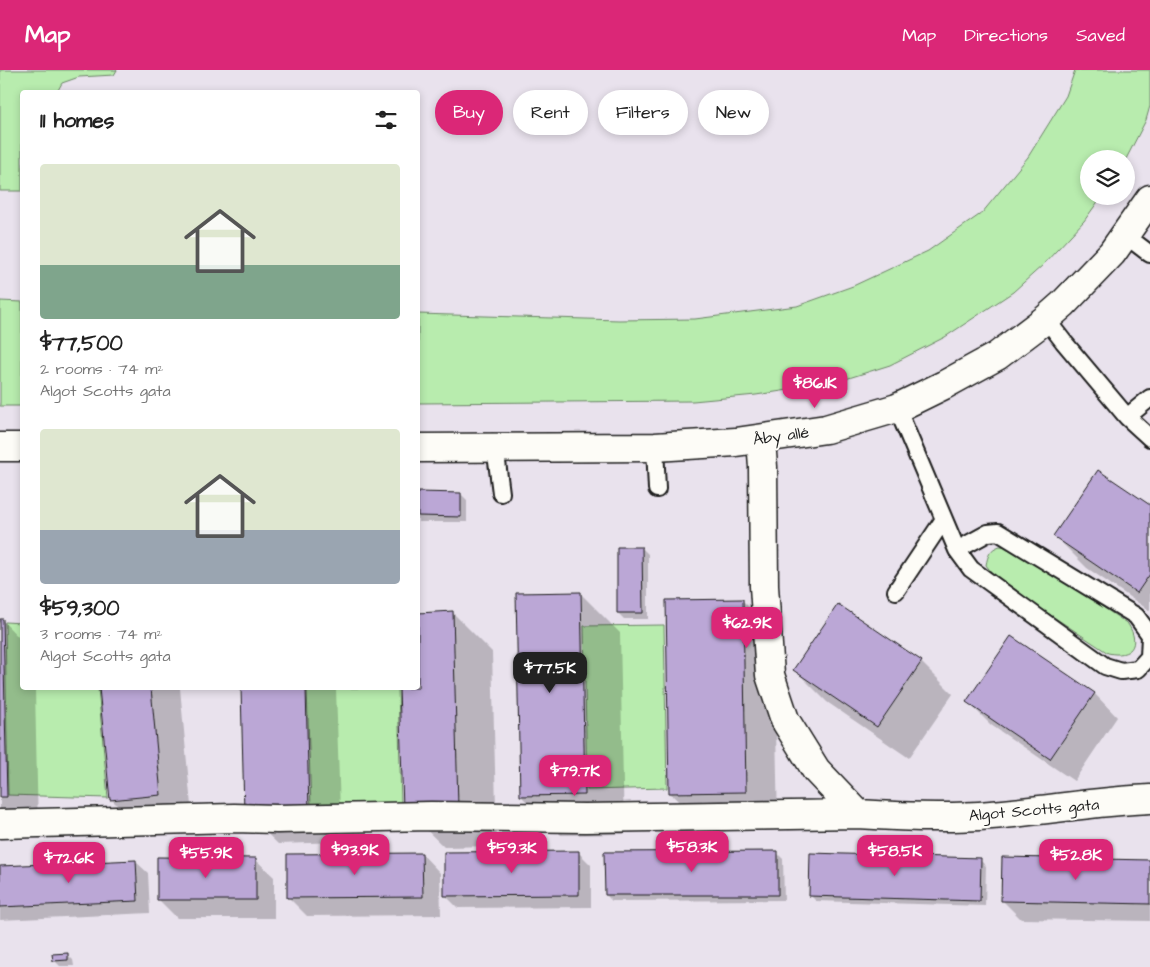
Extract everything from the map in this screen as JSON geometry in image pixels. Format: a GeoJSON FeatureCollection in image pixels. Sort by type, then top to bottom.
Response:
{"type":"FeatureCollection","features":[{"type":"Feature","properties":{"kind":"street","name":"Åby allé"},"geometry":{"type":"LineString","coordinates":[[420,448],[495,446],[655,447],[761,439],[826,429],[897,408],[944,386],[997,356],[1046,319],[1094,273],[1125,235],[1150,199]]}},
{"type":"Feature","properties":{"kind":"street"},"geometry":{"type":"LineString","coordinates":[[761,439],[764,586],[770,675],[785,720],[816,770],[858,814]]}},
{"type":"Feature","properties":{"kind":"street"},"geometry":{"type":"LineString","coordinates":[[0,447],[20,447]]}},
{"type":"Feature","properties":{"kind":"street","name":"Algot Scotts gata"},"geometry":{"type":"LineString","coordinates":[[0,824],[234,818],[454,816],[585,818],[858,814],[908,817],[992,815],[1150,799]]}},
{"type":"Feature","properties":{"kind":"lane"},"geometry":{"type":"LineString","coordinates":[[1125,235],[1150,254]]}},
{"type":"Feature","properties":{"kind":"lane"},"geometry":{"type":"LineString","coordinates":[[1046,319],[1127,417],[1150,438]]}},
{"type":"Feature","properties":{"kind":"lane"},"geometry":{"type":"LineString","coordinates":[[1127,417],[1150,398]]}},
{"type":"Feature","properties":{"kind":"lane"},"geometry":{"type":"LineString","coordinates":[[897,408],[957,550],[971,569],[1105,666],[1121,671],[1138,669],[1149,657],[1150,636],[1136,616],[998,532],[988,532],[957,550]]}},
{"type":"Feature","properties":{"kind":"lane"},"geometry":{"type":"LineString","coordinates":[[495,446],[501,493]]}},
{"type":"Feature","properties":{"kind":"lane"},"geometry":{"type":"LineString","coordinates":[[655,447],[657,489]]}},
{"type":"Feature","properties":{"kind":"lane"},"geometry":{"type":"LineString","coordinates":[[896,591],[944,519]]}},
{"type":"Feature","properties":{"kind":"green space"},"geometry":{"type":"Polygon","coordinates":[[[0,70],[117,70],[114,75],[79,77],[62,83],[58,90],[20,90],[20,191],[0,191],[0,70]]]}},
{"type":"Feature","properties":{"kind":"green space"},"geometry":{"type":"Polygon","coordinates":[[[1075,70],[1150,70],[1150,106],[1146,120],[1131,150],[1080,150],[1080,205],[1096,205],[1084,221],[1043,265],[1013,292],[945,337],[890,365],[833,383],[756,395],[693,401],[420,403],[420,314],[619,320],[695,319],[797,306],[853,286],[928,251],[982,213],[1028,157],[1066,96],[1075,70]]]}},
{"type":"Feature","properties":{"kind":"green space"},"geometry":{"type":"Polygon","coordinates":[[[0,301],[20,302],[20,406],[0,406],[0,301]]]}},
{"type":"Feature","properties":{"kind":"green space"},"geometry":{"type":"Polygon","coordinates":[[[1000,546],[1009,547],[1027,556],[1128,624],[1134,638],[1128,652],[1123,654],[1108,653],[1001,582],[986,565],[990,553],[1000,546]]]}},
{"type":"Feature","properties":{"kind":"green space"},"geometry":{"type":"Polygon","coordinates":[[[5,622],[20,623],[20,690],[98,690],[108,798],[8,795],[5,622]]]}},
{"type":"Feature","properties":{"kind":"green space"},"geometry":{"type":"Polygon","coordinates":[[[664,625],[667,788],[587,790],[584,626],[664,625]]]}},
{"type":"Feature","properties":{"kind":"green space"},"geometry":{"type":"Polygon","coordinates":[[[307,690],[398,690],[401,805],[311,808],[307,690]]]}},
{"type":"Feature","properties":{"kind":"building"},"geometry":{"type":"Polygon","coordinates":[[[1098,470],[1150,505],[1150,574],[1137,593],[1053,536],[1098,470]]]}},
{"type":"Feature","properties":{"kind":"building"},"geometry":{"type":"Polygon","coordinates":[[[420,492],[461,493],[461,517],[420,516],[420,492]]]}},
{"type":"Feature","properties":{"kind":"building"},"geometry":{"type":"Polygon","coordinates":[[[617,547],[642,547],[643,613],[617,613],[617,547]]]}},
{"type":"Feature","properties":{"kind":"building"},"geometry":{"type":"Polygon","coordinates":[[[581,592],[585,795],[520,796],[516,593],[581,592]]]}},
{"type":"Feature","properties":{"kind":"building"},"geometry":{"type":"Polygon","coordinates":[[[743,599],[746,792],[669,793],[666,600],[743,599]]]}},
{"type":"Feature","properties":{"kind":"building"},"geometry":{"type":"Polygon","coordinates":[[[838,604],[922,661],[877,727],[793,670],[838,604]]]}},
{"type":"Feature","properties":{"kind":"building"},"geometry":{"type":"Polygon","coordinates":[[[453,611],[458,807],[403,808],[399,690],[420,690],[420,613],[453,611]]]}},
{"type":"Feature","properties":{"kind":"building"},"geometry":{"type":"Polygon","coordinates":[[[0,619],[3,619],[7,797],[0,797],[0,619]]]}},
{"type":"Feature","properties":{"kind":"building"},"geometry":{"type":"Polygon","coordinates":[[[1011,636],[1095,693],[1050,759],[966,702],[1011,636]]]}},
{"type":"Feature","properties":{"kind":"building"},"geometry":{"type":"Polygon","coordinates":[[[99,690],[151,690],[161,795],[110,800],[99,690]]]}},
{"type":"Feature","properties":{"kind":"building"},"geometry":{"type":"Polygon","coordinates":[[[241,690],[306,690],[309,811],[244,812],[241,690]]]}},
{"type":"Feature","properties":{"kind":"building"},"geometry":{"type":"Polygon","coordinates":[[[579,851],[579,895],[444,896],[444,852],[579,851]]]}},
{"type":"Feature","properties":{"kind":"building"},"geometry":{"type":"Polygon","coordinates":[[[778,851],[778,895],[605,895],[604,852],[778,851]]]}},
{"type":"Feature","properties":{"kind":"building"},"geometry":{"type":"Polygon","coordinates":[[[422,853],[423,897],[287,898],[287,854],[422,853]]]}},
{"type":"Feature","properties":{"kind":"building"},"geometry":{"type":"Polygon","coordinates":[[[810,853],[981,858],[980,901],[809,896],[810,853]]]}},
{"type":"Feature","properties":{"kind":"building"},"geometry":{"type":"Polygon","coordinates":[[[157,857],[256,858],[256,900],[157,900],[157,857]]]}},
{"type":"Feature","properties":{"kind":"building"},"geometry":{"type":"Polygon","coordinates":[[[1002,857],[1150,860],[1150,904],[1001,901],[1002,857]]]}},
{"type":"Feature","properties":{"kind":"building"},"geometry":{"type":"Polygon","coordinates":[[[136,860],[138,901],[0,907],[0,866],[136,860]]]}},
{"type":"Feature","properties":{"kind":"building"},"geometry":{"type":"Polygon","coordinates":[[[68,953],[68,960],[53,961],[52,954],[68,953]]]}}]}
